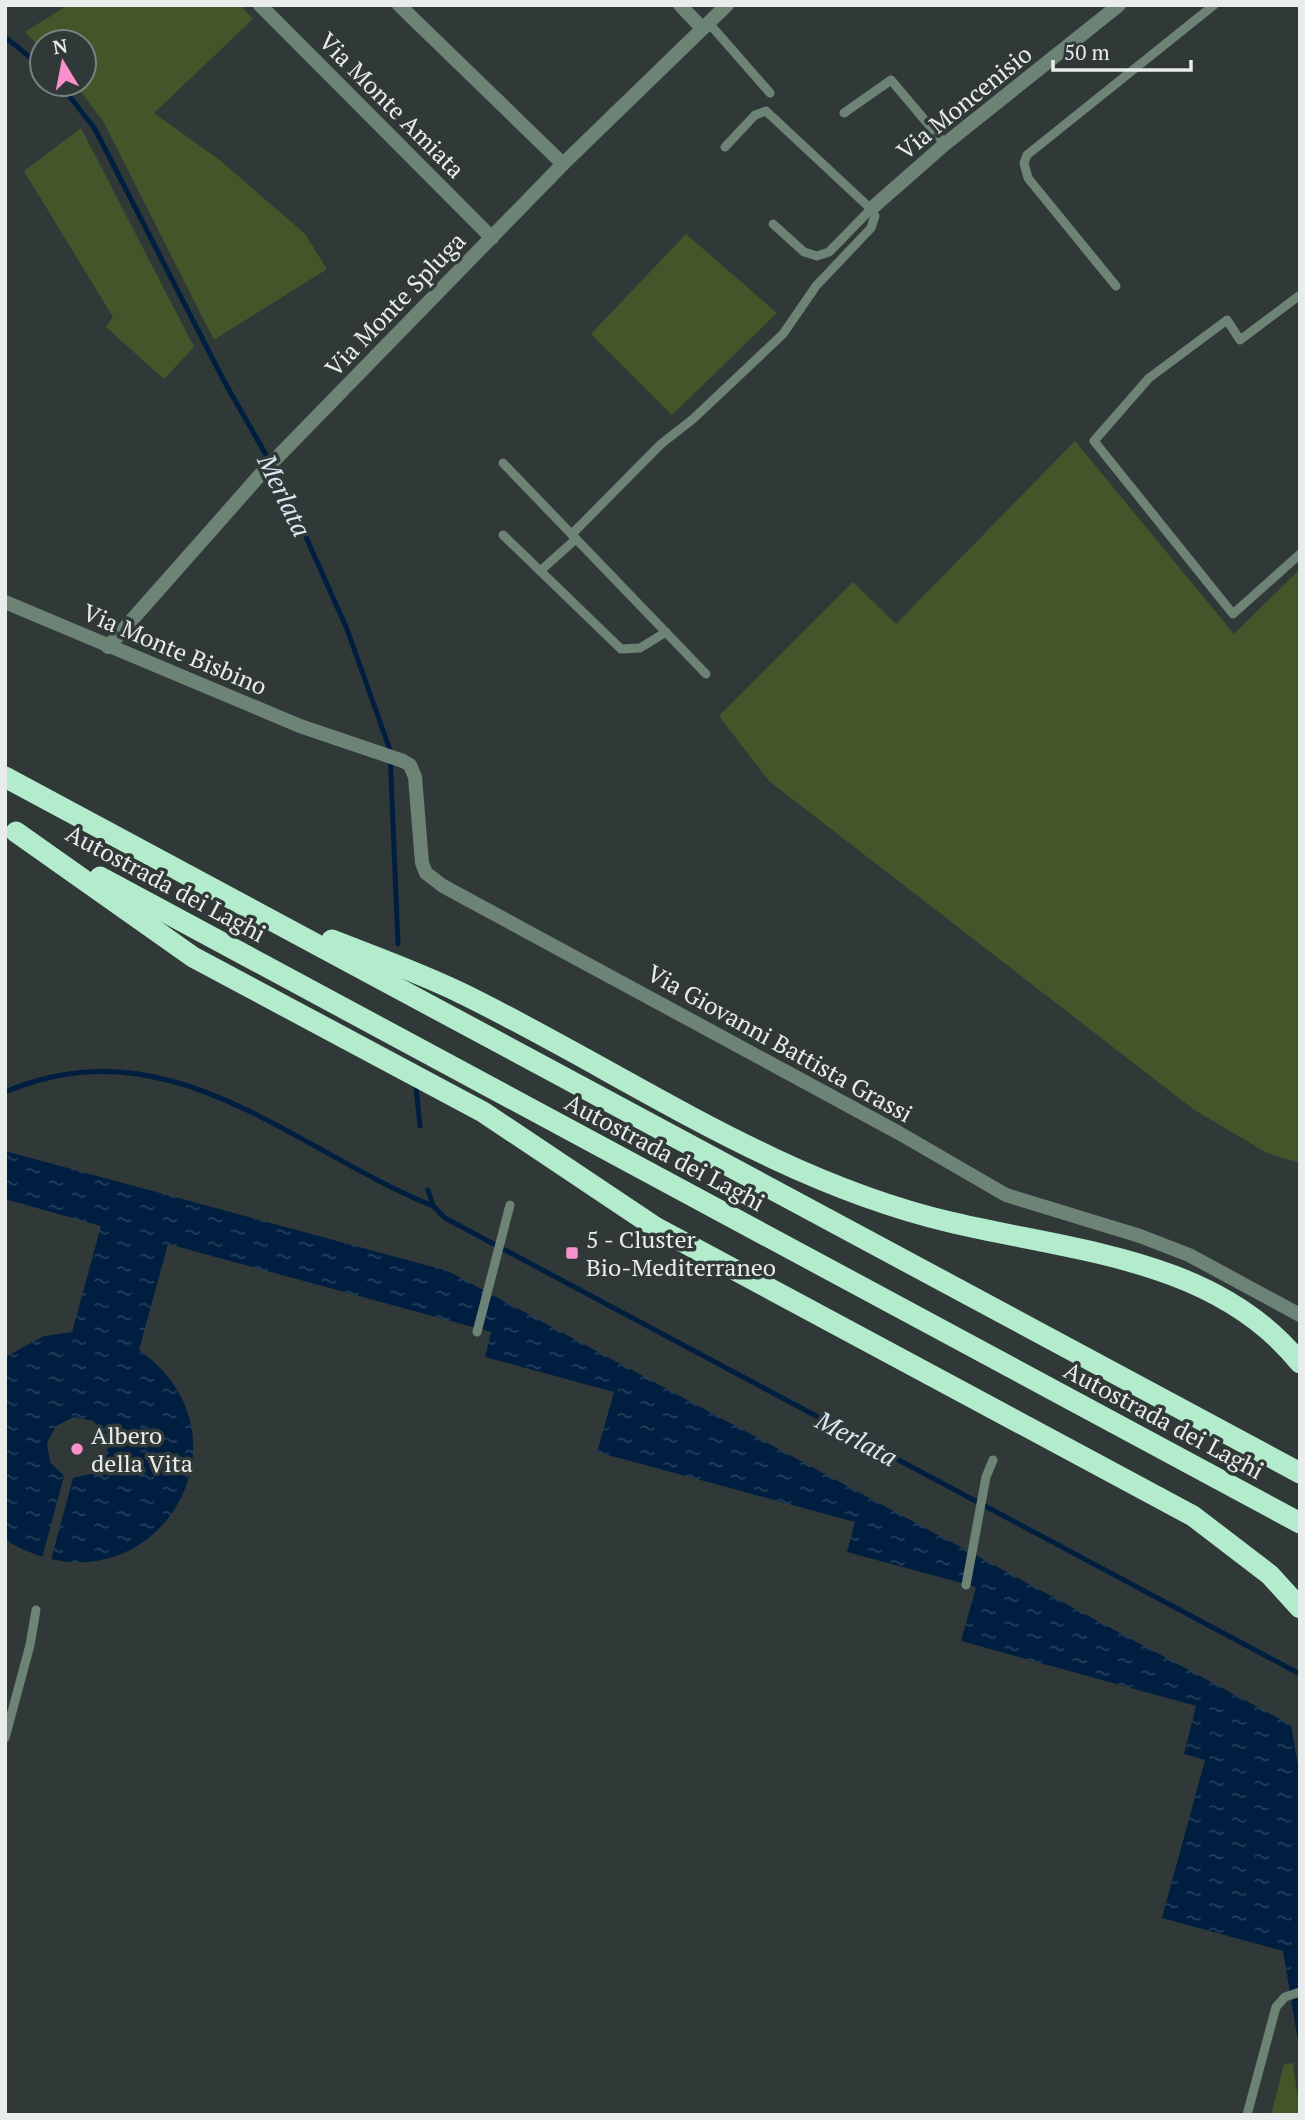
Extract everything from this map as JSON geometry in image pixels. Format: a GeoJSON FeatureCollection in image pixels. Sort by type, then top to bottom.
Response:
{"type":"FeatureCollection","features":[{"type":"Feature","properties":{"kind":"highway","name":"Autostrada dei Laghi"},"geometry":{"type":"LineString","coordinates":[[5,777],[1300,1473]]}},
{"type":"Feature","properties":{"kind":"highway","name":"Autostrada dei Laghi"},"geometry":{"type":"LineString","coordinates":[[11,829],[1300,1523]]}},
{"type":"Feature","properties":{"kind":"highway"},"geometry":{"type":"LineString","coordinates":[[11,829],[193,957],[483,1112],[655,1227],[1193,1516],[1270,1575],[1300,1608]]}},
{"type":"Feature","properties":{"kind":"highway"},"geometry":{"type":"LineString","coordinates":[[224,895],[460,993],[726,1136],[836,1186],[948,1222],[1120,1258],[1199,1287],[1243,1311],[1279,1340],[1300,1363]]}},
{"type":"Feature","properties":{"kind":"street","name":"Via Monte Amiata"},"geometry":{"type":"LineString","coordinates":[[260,5],[492,237]]}},
{"type":"Feature","properties":{"kind":"street"},"geometry":{"type":"LineString","coordinates":[[399,5],[563,164]]}},
{"type":"Feature","properties":{"kind":"street"},"geometry":{"type":"LineString","coordinates":[[680,5],[704,24]]}},
{"type":"Feature","properties":{"kind":"street","name":"Via Monte Spluga"},"geometry":{"type":"LineString","coordinates":[[108,647],[260,475],[563,164],[704,24],[727,5]]}},
{"type":"Feature","properties":{"kind":"street","name":"Via Moncenisio"},"geometry":{"type":"LineString","coordinates":[[871,209],[945,144],[1119,5]]}},
{"type":"Feature","properties":{"kind":"street","name":"Via Monte Bisbino"},"geometry":{"type":"LineString","coordinates":[[5,602],[328,736]]}},
{"type":"Feature","properties":{"kind":"street","name":"Via Giovanni Battista Grassi"},"geometry":{"type":"LineString","coordinates":[[328,736],[410,765],[415,777],[422,863],[426,873],[443,886],[899,1133],[1006,1195],[1140,1236],[1189,1255],[1300,1315]]}},
{"type":"Feature","properties":{"kind":"lane"},"geometry":{"type":"LineString","coordinates":[[1116,286],[1028,178],[1024,170],[1027,155],[1214,5]]}},
{"type":"Feature","properties":{"kind":"lane"},"geometry":{"type":"LineString","coordinates":[[704,24],[770,93]]}},
{"type":"Feature","properties":{"kind":"lane"},"geometry":{"type":"LineString","coordinates":[[844,113],[891,80],[945,144]]}},
{"type":"Feature","properties":{"kind":"lane"},"geometry":{"type":"LineString","coordinates":[[540,571],[661,444],[693,419],[783,334],[816,286],[872,228],[875,216],[871,209],[766,111],[755,115],[725,146]]}},
{"type":"Feature","properties":{"kind":"lane"},"geometry":{"type":"LineString","coordinates":[[774,224],[804,252],[817,256],[829,251],[871,209]]}},
{"type":"Feature","properties":{"kind":"lane"},"geometry":{"type":"LineString","coordinates":[[1300,295],[1240,340],[1227,320],[1149,378],[1094,441],[1233,614],[1300,554]]}},
{"type":"Feature","properties":{"kind":"lane"},"geometry":{"type":"LineString","coordinates":[[503,463],[706,674]]}},
{"type":"Feature","properties":{"kind":"lane"},"geometry":{"type":"LineString","coordinates":[[503,535],[621,649],[640,648],[666,632]]}},
{"type":"Feature","properties":{"kind":"lane"},"geometry":{"type":"LineString","coordinates":[[477,1332],[510,1205]]}},
{"type":"Feature","properties":{"kind":"lane"},"geometry":{"type":"LineString","coordinates":[[966,1585],[986,1477],[993,1460]]}},
{"type":"Feature","properties":{"kind":"lane"},"geometry":{"type":"LineString","coordinates":[[5,1738],[30,1645],[36,1610]]}},
{"type":"Feature","properties":{"kind":"lane"},"geometry":{"type":"LineString","coordinates":[[1247,2115],[1276,2007],[1285,1997],[1300,1992]]}},
{"type":"Feature","properties":{"kind":"green space"},"geometry":{"type":"Polygon","coordinates":[[[68,5],[240,5],[253,19],[154,113],[221,161],[305,234],[327,269],[214,340],[103,121],[86,98],[98,98],[98,28],[31,28],[68,5]]]}},
{"type":"Feature","properties":{"kind":"green space"},"geometry":{"type":"Polygon","coordinates":[[[81,128],[194,347],[164,379],[106,327],[113,317],[24,171],[81,128]]]}},
{"type":"Feature","properties":{"kind":"green space"},"geometry":{"type":"Polygon","coordinates":[[[686,234],[777,313],[672,415],[591,334],[686,234]]]}},
{"type":"Feature","properties":{"kind":"green space"},"geometry":{"type":"Polygon","coordinates":[[[1075,441],[1234,634],[1300,569],[1300,1163],[1267,1153],[1193,1109],[769,781],[719,716],[853,582],[896,624],[1075,441]]]}},
{"type":"Feature","properties":{"kind":"green space"},"geometry":{"type":"Polygon","coordinates":[[[1293,2063],[1300,2115],[1271,2115],[1284,2064],[1293,2063]]]}},
{"type":"Feature","properties":{"kind":"water"},"geometry":{"type":"Polygon","coordinates":[[[5,1151],[448,1271],[1291,1725],[1300,1777],[1300,2053],[1283,1951],[1162,1918],[1205,1760],[1184,1754],[1196,1706],[961,1641],[976,1587],[847,1552],[855,1522],[597,1452],[614,1392],[485,1357],[491,1332],[168,1244],[139,1350],[175,1387],[192,1429],[191,1471],[174,1510],[146,1540],[107,1559],[62,1561],[11,1543],[5,1538],[5,1357],[44,1336],[72,1332],[101,1226],[5,1199],[5,1151]]]}},
{"type":"Feature","properties":{"kind":"pier"},"geometry":{"type":"Polygon","coordinates":[[[74,1417],[93,1421],[100,1428],[108,1446],[106,1457],[94,1473],[73,1478],[51,1560],[42,1558],[64,1476],[50,1462],[47,1443],[56,1426],[74,1417]]]}},
{"type":"Feature","properties":{"kind":"waterway","name":"Merlata"},"geometry":{"type":"LineString","coordinates":[[5,37],[28,56]]}},
{"type":"Feature","properties":{"kind":"waterway","name":"Merlata"},"geometry":{"type":"LineString","coordinates":[[71,98],[95,129],[224,381],[281,481],[347,629],[390,750],[398,944]]}},
{"type":"Feature","properties":{"kind":"waterway"},"geometry":{"type":"LineString","coordinates":[[5,1092],[65,1074],[121,1072],[175,1082],[227,1101],[380,1182],[433,1206]]}},
{"type":"Feature","properties":{"kind":"waterway","name":"Merlata"},"geometry":{"type":"LineString","coordinates":[[416,1087],[420,1126]]}},
{"type":"Feature","properties":{"kind":"waterway","name":"Merlata"},"geometry":{"type":"LineString","coordinates":[[428,1190],[433,1206],[445,1218],[1300,1674]]}},
{"type":"Feature","properties":{"kind":"place","name":"5 - Cluster Bio-Mediterraneo"},"geometry":{"type":"Point","coordinates":[572,1253]}},
{"type":"Feature","properties":{"kind":"place","name":"Albero della Vita"},"geometry":{"type":"Point","coordinates":[77,1449]}}]}
